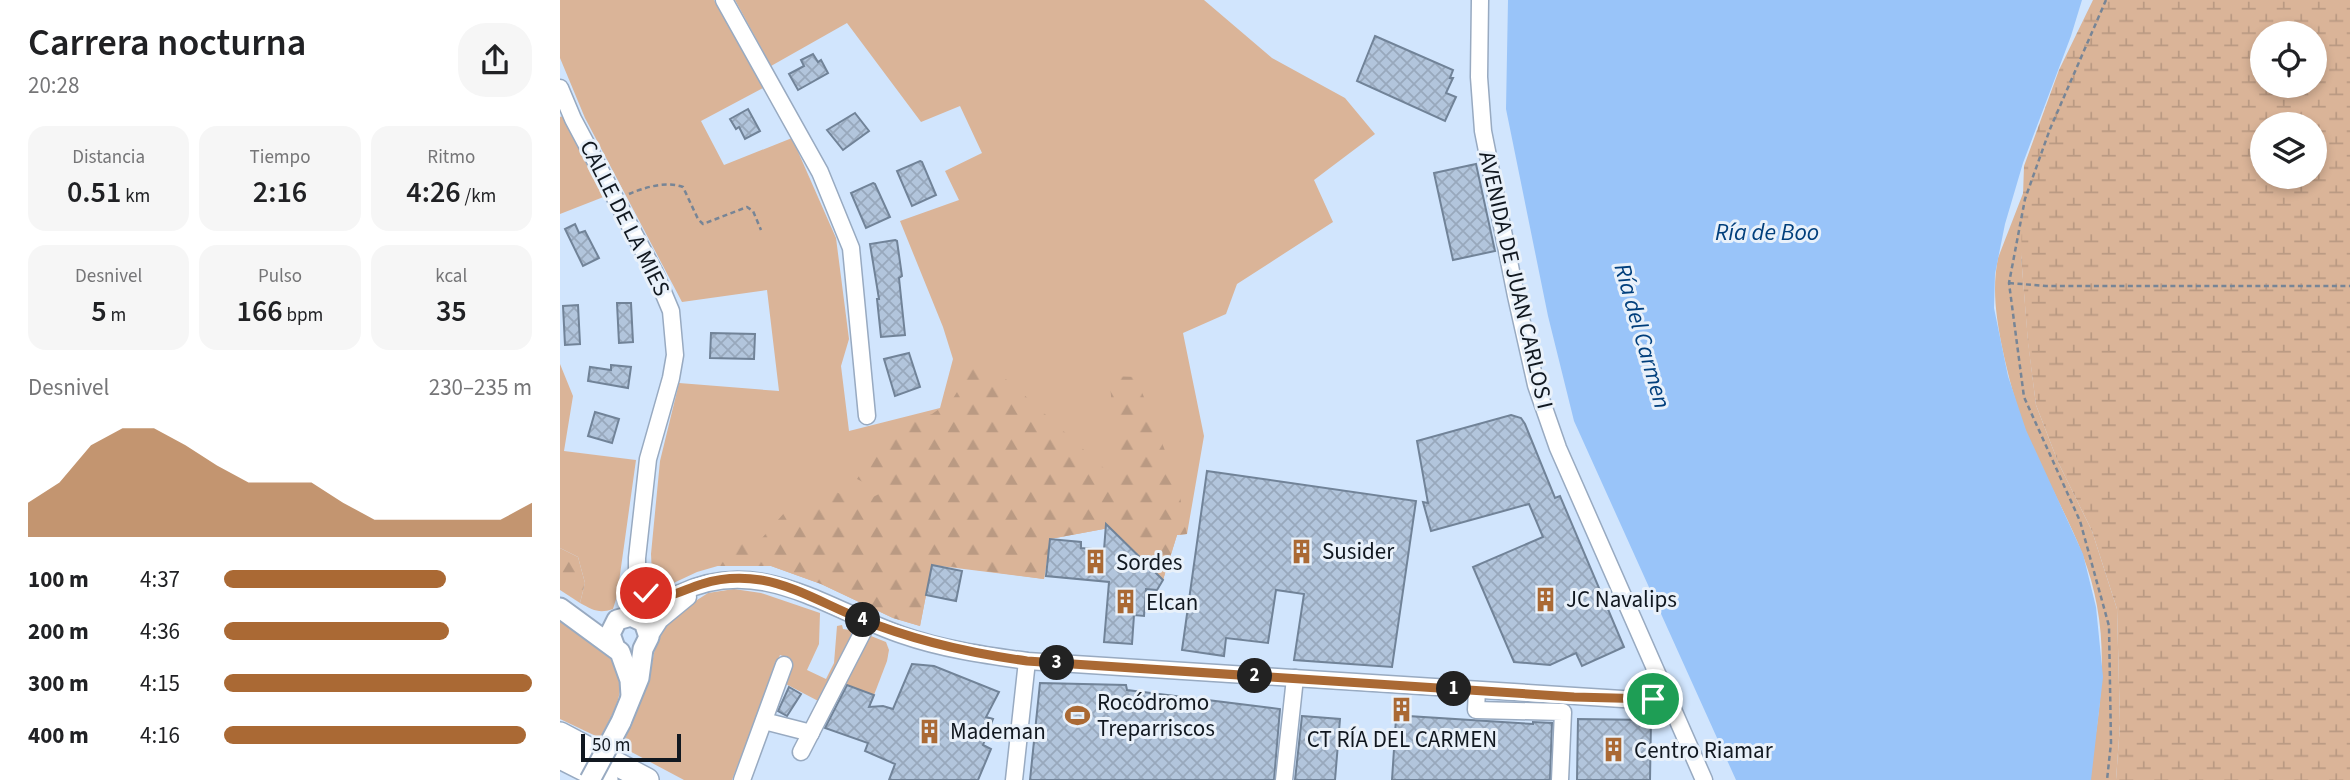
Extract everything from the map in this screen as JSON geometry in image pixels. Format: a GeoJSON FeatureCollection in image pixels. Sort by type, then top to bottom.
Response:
{"type":"FeatureCollection","features":[{"type":"Feature","properties":{"kind":"highway"},"geometry":{"type":"LineString","coordinates":[[560,734],[647,780]]}},
{"type":"Feature","properties":{"kind":"highway"},"geometry":{"type":"LineString","coordinates":[[560,757],[606,780]]}},
{"type":"Feature","properties":{"kind":"main road"},"geometry":{"type":"LineString","coordinates":[[560,608],[617,648],[632,654],[634,627]]}},
{"type":"Feature","properties":{"kind":"main road"},"geometry":{"type":"LineString","coordinates":[[578,619],[603,625],[634,627]]}},
{"type":"Feature","properties":{"kind":"main road"},"geometry":{"type":"LineString","coordinates":[[630,700],[630,680],[610,634],[634,627]]}},
{"type":"Feature","properties":{"kind":"main road"},"geometry":{"type":"LineString","coordinates":[[590,780],[621,723],[639,678],[634,627]]}},
{"type":"Feature","properties":{"kind":"street"},"geometry":{"type":"LineString","coordinates":[[723,0],[820,172],[851,248],[867,416]]}},
{"type":"Feature","properties":{"kind":"street","name":"AVENIDA DE JUAN CARLOS I"},"geometry":{"type":"LineString","coordinates":[[1480,0],[1479,77],[1483,131],[1536,385],[1558,448],[1704,780]]}},
{"type":"Feature","properties":{"kind":"street","name":"CALLE DE LA MIES"},"geometry":{"type":"LineString","coordinates":[[560,88],[573,119],[655,273],[671,311],[675,337],[671,379],[653,433],[648,459],[636,558],[624,612],[634,627]]}},
{"type":"Feature","properties":{"kind":"street","name":"CALLE DE LA MIES"},"geometry":{"type":"LineString","coordinates":[[634,627],[638,586],[636,558]]}},
{"type":"Feature","properties":{"kind":"street"},"geometry":{"type":"LineString","coordinates":[[634,627],[647,611],[673,596],[714,581],[744,579],[779,585],[868,622],[939,646],[1027,661],[1638,700],[1653,699],[1666,693]]}},
{"type":"Feature","properties":{"kind":"street"},"geometry":{"type":"LineString","coordinates":[[634,627],[660,620],[694,592],[714,581]]}},
{"type":"Feature","properties":{"kind":"street"},"geometry":{"type":"LineString","coordinates":[[638,586],[653,595],[673,596]]}},
{"type":"Feature","properties":{"kind":"street"},"geometry":{"type":"LineString","coordinates":[[801,752],[868,622]]}},
{"type":"Feature","properties":{"kind":"street"},"geometry":{"type":"LineString","coordinates":[[1014,780],[1027,661]]}},
{"type":"Feature","properties":{"kind":"street"},"geometry":{"type":"LineString","coordinates":[[742,780],[784,665]]}},
{"type":"Feature","properties":{"kind":"street"},"geometry":{"type":"LineString","coordinates":[[1284,780],[1295,678]]}},
{"type":"Feature","properties":{"kind":"street"},"geometry":{"type":"LineString","coordinates":[[1476,690],[1476,710],[1563,712],[1560,780]]}},
{"type":"Feature","properties":{"kind":"street"},"geometry":{"type":"LineString","coordinates":[[764,721],[811,733]]}},
{"type":"Feature","properties":{"kind":"path"},"geometry":{"type":"LineString","coordinates":[[2106,0],[2050,129],[2025,199],[2009,283],[2024,397],[2080,521],[2109,626],[2111,743],[2106,780]]}},
{"type":"Feature","properties":{"kind":"path"},"geometry":{"type":"LineString","coordinates":[[617,200],[637,190],[675,184],[683,187],[702,224],[747,207],[753,211],[761,230]]}},
{"type":"Feature","properties":{"kind":"path"},"geometry":{"type":"LineString","coordinates":[[2009,283],[2046,286],[2350,286]]}},
{"type":"Feature","properties":{"kind":"green space"},"geometry":{"type":"Polygon","coordinates":[[[560,0],[714,0],[763,88],[701,121],[724,165],[792,138],[836,238],[849,339],[841,366],[849,431],[940,408],[953,359],[943,327],[900,221],[959,200],[945,171],[982,153],[960,106],[921,122],[847,23],[771,66],[735,0],[1204,0],[1272,58],[1345,98],[1375,134],[1314,180],[1333,222],[1237,284],[1226,314],[1183,333],[1204,436],[1187,534],[1177,535],[1163,580],[1109,528],[1050,539],[1044,579],[932,565],[920,626],[893,618],[821,584],[771,566],[728,563],[697,572],[665,587],[655,585],[651,554],[660,461],[679,383],[779,391],[767,290],[682,302],[585,118],[560,58],[560,0]]]}},
{"type":"Feature","properties":{"kind":"green space"},"geometry":{"type":"Polygon","coordinates":[[[2093,0],[2350,0],[2350,780],[2116,780],[2120,724],[2117,609],[2092,531],[2058,462],[2036,405],[2021,255],[2024,166],[2059,70],[2093,0]]]}},
{"type":"Feature","properties":{"kind":"green space"},"geometry":{"type":"Polygon","coordinates":[[[2098,0],[2113,0],[2021,255],[2036,405],[2058,462],[2092,531],[2117,609],[2120,724],[2116,780],[2089,780],[2102,672],[2097,606],[2084,559],[2034,451],[2018,409],[2002,347],[1995,292],[1998,258],[2098,0]]]}},
{"type":"Feature","properties":{"kind":"green space"},"geometry":{"type":"Polygon","coordinates":[[[563,116],[606,196],[560,214],[560,117],[563,116]]]}},
{"type":"Feature","properties":{"kind":"green space"},"geometry":{"type":"Polygon","coordinates":[[[977,360],[1010,382],[1120,483],[1109,376],[1136,377],[1177,481],[1187,534],[1177,535],[1163,580],[1109,528],[1050,539],[1044,579],[932,564],[920,626],[893,618],[821,584],[771,566],[717,566],[725,538],[761,539],[785,512],[836,492],[861,503],[883,492],[857,479],[889,431],[932,414],[952,400],[977,360]]]}},
{"type":"Feature","properties":{"kind":"green space"},"geometry":{"type":"Polygon","coordinates":[[[560,364],[573,396],[564,451],[636,460],[617,596],[613,609],[604,611],[580,603],[585,583],[578,557],[560,548],[560,364]]]}},
{"type":"Feature","properties":{"kind":"green space"},"geometry":{"type":"Polygon","coordinates":[[[560,548],[578,557],[585,583],[580,603],[560,590],[560,548]]]}},
{"type":"Feature","properties":{"kind":"green space"},"geometry":{"type":"Polygon","coordinates":[[[734,589],[761,593],[820,613],[819,644],[807,670],[826,679],[834,663],[837,626],[842,625],[843,629],[850,630],[852,636],[822,703],[782,682],[791,659],[780,655],[732,780],[684,780],[622,747],[649,679],[655,648],[669,618],[708,593],[734,589]]]}},
{"type":"Feature","properties":{"kind":"green space"},"geometry":{"type":"Polygon","coordinates":[[[560,620],[597,645],[615,665],[620,678],[620,692],[615,708],[600,738],[560,719],[560,620]]]}},
{"type":"Feature","properties":{"kind":"green space"},"geometry":{"type":"Polygon","coordinates":[[[871,636],[886,642],[889,650],[874,695],[841,683],[865,641],[871,636]]]}},
{"type":"Feature","properties":{"kind":"water","name":"Ría de Boo"},"geometry":{"type":"Polygon","coordinates":[[[1508,0],[2082,0],[2023,163],[2005,224],[1995,274],[1994,308],[2008,376],[2026,430],[2083,554],[2096,607],[2103,677],[2091,780],[1736,780],[1574,421],[1548,316],[1506,109],[1508,0]]]}},
{"type":"Feature","properties":{"kind":"building"},"geometry":{"type":"Polygon","coordinates":[[[1375,36],[1453,70],[1450,78],[1453,78],[1446,93],[1456,97],[1445,121],[1357,81],[1375,36]]]}},
{"type":"Feature","properties":{"kind":"building"},"geometry":{"type":"Polygon","coordinates":[[[813,54],[818,62],[821,60],[828,73],[798,90],[789,74],[804,66],[801,60],[813,54]]]}},
{"type":"Feature","properties":{"kind":"building"},"geometry":{"type":"Polygon","coordinates":[[[748,109],[760,131],[745,139],[739,127],[736,129],[730,119],[748,109]]]}},
{"type":"Feature","properties":{"kind":"building"},"geometry":{"type":"Polygon","coordinates":[[[855,113],[869,131],[843,150],[827,130],[855,113]]]}},
{"type":"Feature","properties":{"kind":"building"},"geometry":{"type":"Polygon","coordinates":[[[920,161],[936,195],[912,206],[897,171],[920,161]]]}},
{"type":"Feature","properties":{"kind":"building"},"geometry":{"type":"Polygon","coordinates":[[[1476,164],[1495,251],[1453,260],[1434,173],[1476,164]]]}},
{"type":"Feature","properties":{"kind":"building"},"geometry":{"type":"Polygon","coordinates":[[[873,183],[890,217],[866,228],[851,193],[873,183]]]}},
{"type":"Feature","properties":{"kind":"building"},"geometry":{"type":"Polygon","coordinates":[[[575,224],[579,233],[585,231],[599,258],[583,266],[565,229],[575,224]]]}},
{"type":"Feature","properties":{"kind":"building"},"geometry":{"type":"Polygon","coordinates":[[[895,240],[902,276],[899,278],[905,335],[881,337],[879,299],[870,244],[895,240]]]}},
{"type":"Feature","properties":{"kind":"building"},"geometry":{"type":"Polygon","coordinates":[[[617,303],[631,303],[633,342],[619,343],[617,303]]]}},
{"type":"Feature","properties":{"kind":"building"},"geometry":{"type":"Polygon","coordinates":[[[578,305],[580,344],[565,345],[563,306],[578,305]]]}},
{"type":"Feature","properties":{"kind":"building"},"geometry":{"type":"Polygon","coordinates":[[[711,333],[755,334],[754,359],[710,358],[711,333]]]}},
{"type":"Feature","properties":{"kind":"building"},"geometry":{"type":"Polygon","coordinates":[[[909,353],[920,387],[895,396],[884,359],[909,353]]]}},
{"type":"Feature","properties":{"kind":"building"},"geometry":{"type":"Polygon","coordinates":[[[611,365],[631,367],[628,388],[588,381],[590,367],[611,370],[611,365]]]}},
{"type":"Feature","properties":{"kind":"building"},"geometry":{"type":"Polygon","coordinates":[[[595,412],[619,419],[612,443],[588,436],[595,412]]]}},
{"type":"Feature","properties":{"kind":"building"},"geometry":{"type":"Polygon","coordinates":[[[1511,415],[1521,418],[1525,424],[1555,498],[1560,496],[1624,647],[1582,666],[1576,653],[1550,665],[1514,662],[1473,567],[1543,537],[1529,504],[1431,531],[1423,502],[1428,503],[1417,441],[1511,415]]]}},
{"type":"Feature","properties":{"kind":"building","name":"Susider"},"geometry":{"type":"Polygon","coordinates":[[[1207,471],[1416,501],[1392,667],[1294,660],[1304,594],[1276,590],[1268,643],[1226,638],[1224,656],[1182,650],[1207,471]]]}},
{"type":"Feature","properties":{"kind":"building","name":"Sordes"},"geometry":{"type":"Polygon","coordinates":[[[1106,524],[1163,580],[1157,590],[1146,589],[1144,616],[1134,615],[1132,644],[1104,642],[1109,582],[1046,576],[1050,539],[1081,542],[1081,548],[1104,550],[1106,524]]]}},
{"type":"Feature","properties":{"kind":"building"},"geometry":{"type":"Polygon","coordinates":[[[932,565],[962,571],[956,601],[926,595],[932,565]]]}},
{"type":"Feature","properties":{"kind":"building","name":"Mademan"},"geometry":{"type":"Polygon","coordinates":[[[912,664],[934,666],[999,692],[986,717],[993,719],[983,745],[991,749],[978,780],[889,780],[895,764],[865,751],[868,743],[825,728],[847,685],[874,695],[869,707],[883,706],[893,709],[912,664]]]}},
{"type":"Feature","properties":{"kind":"building"},"geometry":{"type":"Polygon","coordinates":[[[1040,683],[1126,685],[1127,690],[1280,709],[1274,780],[1030,780],[1040,683]]]}},
{"type":"Feature","properties":{"kind":"building"},"geometry":{"type":"Polygon","coordinates":[[[789,687],[801,694],[787,716],[778,711],[789,687]]]}},
{"type":"Feature","properties":{"kind":"building"},"geometry":{"type":"Polygon","coordinates":[[[1397,703],[1409,704],[1408,716],[1552,723],[1550,780],[1392,780],[1397,703]]]}},
{"type":"Feature","properties":{"kind":"building"},"geometry":{"type":"Polygon","coordinates":[[[1302,716],[1340,719],[1335,780],[1295,780],[1302,716]]]}},
{"type":"Feature","properties":{"kind":"building","name":"Centro Riamar"},"geometry":{"type":"Polygon","coordinates":[[[1578,719],[1651,720],[1650,780],[1577,780],[1578,719]]]}},
{"type":"Feature","properties":{"kind":"place","name":"Susider"},"geometry":{"type":"Point","coordinates":[1302,551]}},
{"type":"Feature","properties":{"kind":"place","name":"Sordes"},"geometry":{"type":"Point","coordinates":[1096,562]}},
{"type":"Feature","properties":{"kind":"place","name":"JC Navalips"},"geometry":{"type":"Point","coordinates":[1546,599]}},
{"type":"Feature","properties":{"kind":"place","name":"Elcan"},"geometry":{"type":"Point","coordinates":[1126,602]}},
{"type":"Feature","properties":{"kind":"place","name":"CT RÍA DEL CARMEN"},"geometry":{"type":"Point","coordinates":[1402,709]}},
{"type":"Feature","properties":{"kind":"place","name":"Rocódromo Treparriscos"},"geometry":{"type":"Point","coordinates":[1077,715]}},
{"type":"Feature","properties":{"kind":"place","name":"Mademan"},"geometry":{"type":"Point","coordinates":[930,731]}},
{"type":"Feature","properties":{"kind":"place","name":"Centro Riamar"},"geometry":{"type":"Point","coordinates":[1614,750]}},
{"type":"Feature","properties":{"kind":"route"},"geometry":{"type":"LineString","coordinates":[[646,593],[667,597],[701,584],[729,579],[762,581],[793,589],[902,635],[974,654],[1027,661],[1574,697],[1653,699]]}},
{"type":"Feature","properties":{"kind":"water label","name":"Ría del Carmen"},"geometry":{"type":"Point","coordinates":[1642,336]}}]}
